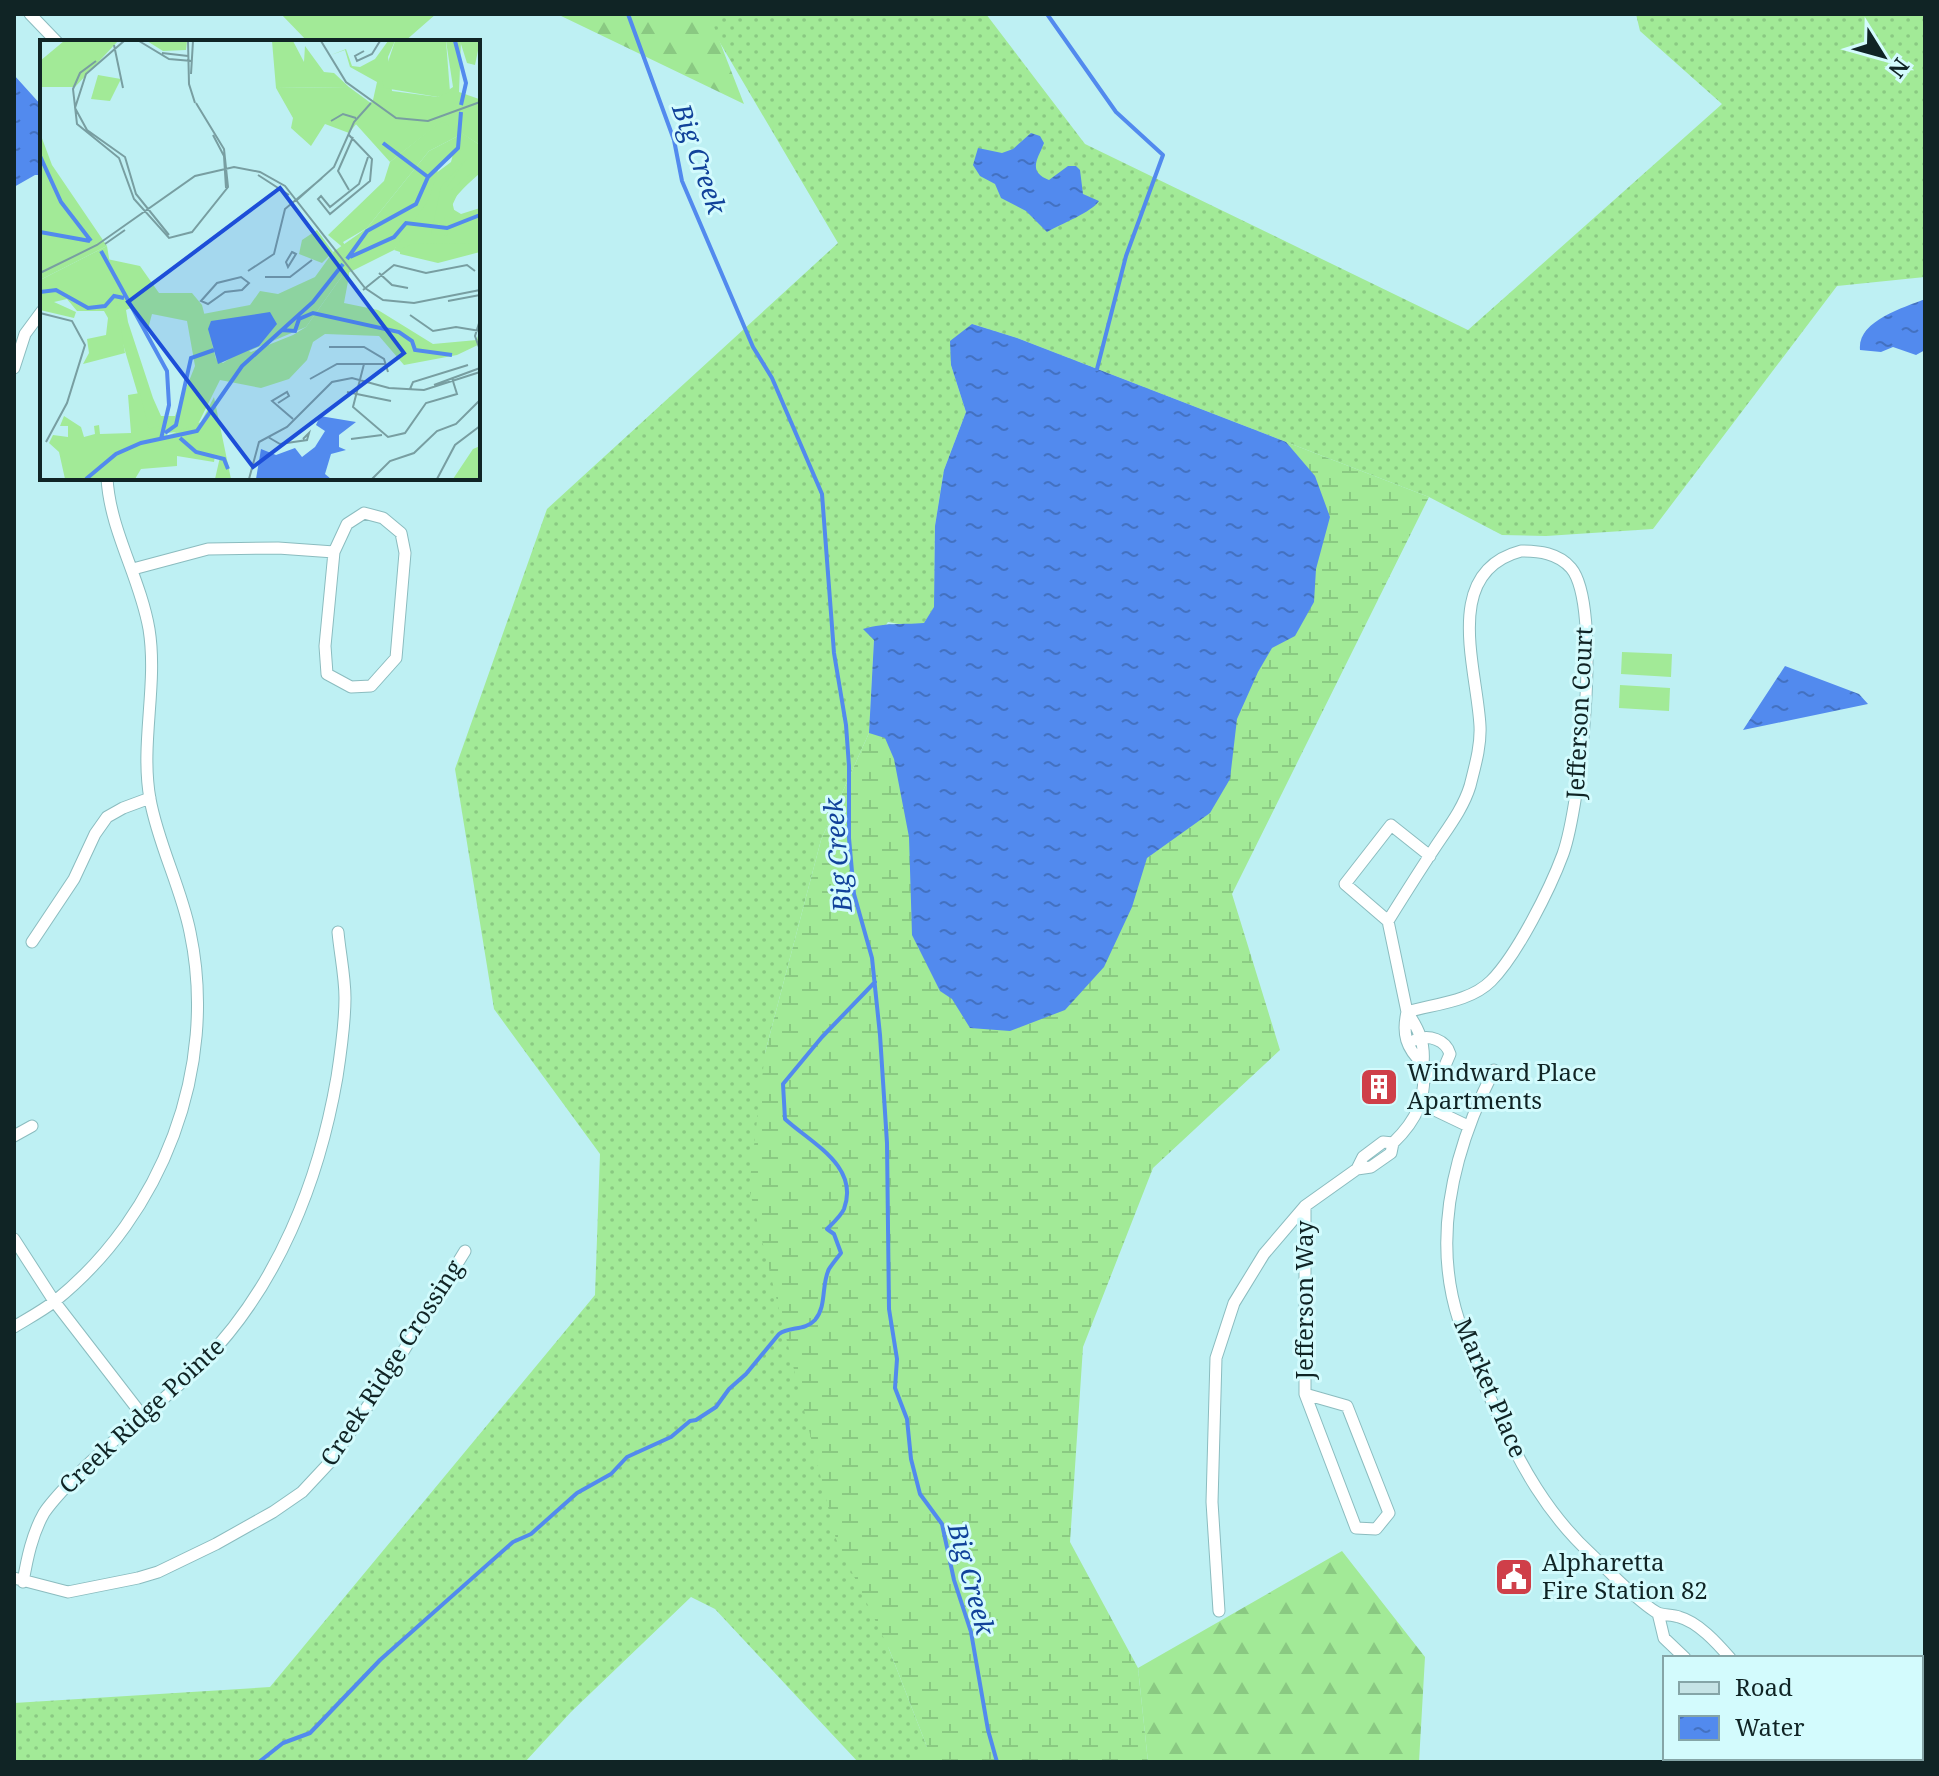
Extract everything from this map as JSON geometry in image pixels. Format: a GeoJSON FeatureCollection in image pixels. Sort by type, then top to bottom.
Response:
{"type":"FeatureCollection","features":[{"type":"Feature","properties":{"kind":"street"},"geometry":{"type":"LineString","coordinates":[[30,14],[55,40]]}},
{"type":"Feature","properties":{"kind":"street"},"geometry":{"type":"LineString","coordinates":[[14,368],[25,334],[40,314]]}},
{"type":"Feature","properties":{"kind":"street"},"geometry":{"type":"LineString","coordinates":[[14,1327],[54,1301],[109,1247],[152,1183],[182,1113],[196,1037],[197,988],[191,935],[150,798],[146,746],[151,661],[149,631],[133,569],[115,525],[107,480]]}},
{"type":"Feature","properties":{"kind":"street"},"geometry":{"type":"LineString","coordinates":[[364,513],[383,518],[401,533],[405,553],[396,658],[371,686],[351,687],[327,674],[325,646],[334,552],[347,524],[364,513]]}},
{"type":"Feature","properties":{"kind":"street"},"geometry":{"type":"LineString","coordinates":[[133,569],[208,549],[278,548],[334,552]]}},
{"type":"Feature","properties":{"kind":"street","name":"Jefferson Court"},"geometry":{"type":"LineString","coordinates":[[1388,921],[1464,802],[1479,747],[1480,726],[1468,630],[1471,599],[1477,584],[1504,555],[1538,551],[1558,557],[1572,569],[1582,588],[1587,641],[1579,783],[1563,853],[1547,892],[1490,982],[1476,993],[1407,1012]]}},
{"type":"Feature","properties":{"kind":"street"},"geometry":{"type":"LineString","coordinates":[[32,942],[74,879],[95,834],[107,817],[150,798]]}},
{"type":"Feature","properties":{"kind":"street"},"geometry":{"type":"LineString","coordinates":[[1219,1611],[1212,1502],[1216,1358],[1234,1303],[1264,1254],[1305,1206],[1357,1169],[1371,1167],[1391,1153],[1393,1143],[1408,1128],[1422,1104],[1425,1048],[1407,1012],[1388,921],[1345,884],[1391,825],[1430,856]]}},
{"type":"Feature","properties":{"kind":"street","name":"Creek Ridge Pointe"},"geometry":{"type":"LineString","coordinates":[[19,1580],[35,1531],[45,1512],[100,1452],[199,1365],[234,1329],[299,1215],[330,1118],[343,1038],[345,997],[338,932]]}},
{"type":"Feature","properties":{"kind":"street"},"geometry":{"type":"LineString","coordinates":[[1407,1012],[1403,1031],[1412,1053],[1423,1064]]}},
{"type":"Feature","properties":{"kind":"street"},"geometry":{"type":"LineString","coordinates":[[1408,1043],[1421,1037],[1440,1041],[1450,1054],[1444,1068],[1425,1079]]}},
{"type":"Feature","properties":{"kind":"street","name":"Market Place"},"geometry":{"type":"LineString","coordinates":[[1494,1070],[1468,1126],[1449,1198],[1450,1282],[1469,1349],[1499,1418],[1542,1499],[1578,1542],[1658,1613],[1692,1622],[1728,1656]]}},
{"type":"Feature","properties":{"kind":"street"},"geometry":{"type":"LineString","coordinates":[[1422,1104],[1468,1126]]}},
{"type":"Feature","properties":{"kind":"street"},"geometry":{"type":"LineString","coordinates":[[14,1136],[32,1126]]}},
{"type":"Feature","properties":{"kind":"street"},"geometry":{"type":"LineString","coordinates":[[1357,1169],[1363,1157],[1383,1142],[1393,1143]]}},
{"type":"Feature","properties":{"kind":"street"},"geometry":{"type":"LineString","coordinates":[[1371,1151],[1379,1162]]}},
{"type":"Feature","properties":{"kind":"street","name":"Jefferson Way"},"geometry":{"type":"LineString","coordinates":[[1305,1206],[1305,1394],[1356,1528],[1376,1529],[1389,1513],[1347,1406],[1305,1394]]}},
{"type":"Feature","properties":{"kind":"street"},"geometry":{"type":"LineString","coordinates":[[14,1239],[54,1301],[142,1415]]}},
{"type":"Feature","properties":{"kind":"street","name":"Creek Ridge Crossing"},"geometry":{"type":"LineString","coordinates":[[19,1580],[68,1592],[148,1575],[216,1544],[302,1492],[330,1462],[465,1251]]}},
{"type":"Feature","properties":{"kind":"street","name":"Market Place"},"geometry":{"type":"LineString","coordinates":[[1658,1613],[1664,1638],[1683,1656]]}},
{"type":"Feature","properties":{"kind":"green space"},"geometry":{"type":"Polygon","coordinates":[[[281,14],[436,14],[406,40],[306,40],[281,14]]]}},
{"type":"Feature","properties":{"kind":"green space"},"geometry":{"type":"Polygon","coordinates":[[[557,14],[709,14],[744,104],[557,14]]]}},
{"type":"Feature","properties":{"kind":"green space"},"geometry":{"type":"Polygon","coordinates":[[[703,14],[986,14],[1085,144],[1468,330],[1722,104],[1640,31],[1636,14],[1925,14],[1925,277],[1837,286],[1653,529],[1546,536],[1502,535],[1429,497],[1017,338],[972,324],[951,365],[966,412],[944,470],[935,526],[934,608],[924,623],[904,625],[888,622],[874,640],[869,733],[821,840],[765,1053],[889,1649],[927,1747],[1048,1762],[858,1762],[715,1609],[691,1597],[571,1712],[525,1762],[14,1762],[14,1703],[270,1687],[595,1295],[600,1154],[494,1009],[455,769],[547,509],[838,243],[703,14]]]}},
{"type":"Feature","properties":{"kind":"green space"},"geometry":{"type":"Polygon","coordinates":[[[972,324],[1017,338],[1429,497],[1232,894],[1280,1050],[1153,1168],[1083,1347],[1070,1542],[1138,1668],[1148,1762],[917,1762],[927,1747],[889,1649],[836,1539],[749,1188],[765,1053],[821,840],[869,733],[874,640],[863,629],[924,623],[934,607],[935,526],[944,470],[966,412],[951,365],[950,341],[972,324]]]}},
{"type":"Feature","properties":{"kind":"green space"},"geometry":{"type":"Polygon","coordinates":[[[1622,652],[1672,654],[1671,677],[1621,674],[1622,652]]]}},
{"type":"Feature","properties":{"kind":"green space"},"geometry":{"type":"Polygon","coordinates":[[[1620,685],[1670,688],[1669,711],[1619,708],[1620,685]]]}},
{"type":"Feature","properties":{"kind":"green space"},"geometry":{"type":"Polygon","coordinates":[[[1342,1551],[1425,1657],[1419,1762],[1148,1762],[1138,1668],[1342,1551]]]}},
{"type":"Feature","properties":{"kind":"water"},"geometry":{"type":"Polygon","coordinates":[[[14,75],[40,104],[40,175],[14,187],[14,75]]]}},
{"type":"Feature","properties":{"kind":"water"},"geometry":{"type":"Polygon","coordinates":[[[1031,133],[1040,136],[1044,143],[1036,164],[1038,173],[1049,180],[1068,166],[1076,166],[1080,170],[1083,194],[1099,201],[1083,214],[1047,232],[1026,211],[1001,198],[995,184],[980,176],[973,165],[978,148],[1002,153],[1013,149],[1031,133]]]}},
{"type":"Feature","properties":{"kind":"water"},"geometry":{"type":"Polygon","coordinates":[[[1925,299],[1925,350],[1916,355],[1893,347],[1881,352],[1860,350],[1861,340],[1873,323],[1925,299]]]}},
{"type":"Feature","properties":{"kind":"water"},"geometry":{"type":"Polygon","coordinates":[[[972,324],[1017,338],[1286,442],[1315,476],[1330,517],[1316,569],[1314,602],[1295,636],[1272,648],[1258,672],[1237,719],[1230,779],[1210,813],[1147,858],[1132,907],[1104,967],[1065,1010],[1010,1031],[970,1028],[952,999],[940,991],[912,935],[909,837],[894,759],[885,738],[869,733],[874,640],[863,629],[924,623],[934,607],[935,526],[944,470],[966,412],[951,365],[950,341],[972,324]]]}},
{"type":"Feature","properties":{"kind":"water"},"geometry":{"type":"Polygon","coordinates":[[[1785,666],[1859,694],[1868,704],[1743,730],[1785,666]]]}},
{"type":"Feature","properties":{"kind":"waterway","name":"Big Creek"},"geometry":{"type":"LineString","coordinates":[[628,14],[674,140],[682,181],[753,347],[772,378],[822,494],[834,653],[846,725],[854,894],[872,958],[880,1035],[887,1143],[889,1309],[897,1359],[895,1388],[907,1419],[911,1459],[920,1494],[942,1524],[954,1580],[971,1632],[988,1730],[997,1762]]}},
{"type":"Feature","properties":{"kind":"waterway"},"geometry":{"type":"LineString","coordinates":[[1047,14],[1116,112],[1163,155],[1126,256],[1097,369]]}},
{"type":"Feature","properties":{"kind":"waterway"},"geometry":{"type":"LineString","coordinates":[[259,1762],[283,1743],[310,1733],[380,1660],[513,1542],[531,1534],[577,1493],[611,1474],[627,1457],[671,1437],[690,1421],[716,1407],[779,1334],[807,1326],[815,1320],[821,1308],[829,1269],[841,1253],[834,1234],[827,1229],[843,1212],[847,1194],[845,1180],[830,1157],[785,1119],[783,1084],[822,1037],[875,982]]}},
{"type":"Feature","properties":{"kind":"place","name":"Windward Place Apartments"},"geometry":{"type":"Point","coordinates":[1379,1087]}},
{"type":"Feature","properties":{"kind":"place","name":"Alpharetta Fire Station 82"},"geometry":{"type":"Point","coordinates":[1514,1577]}}]}
